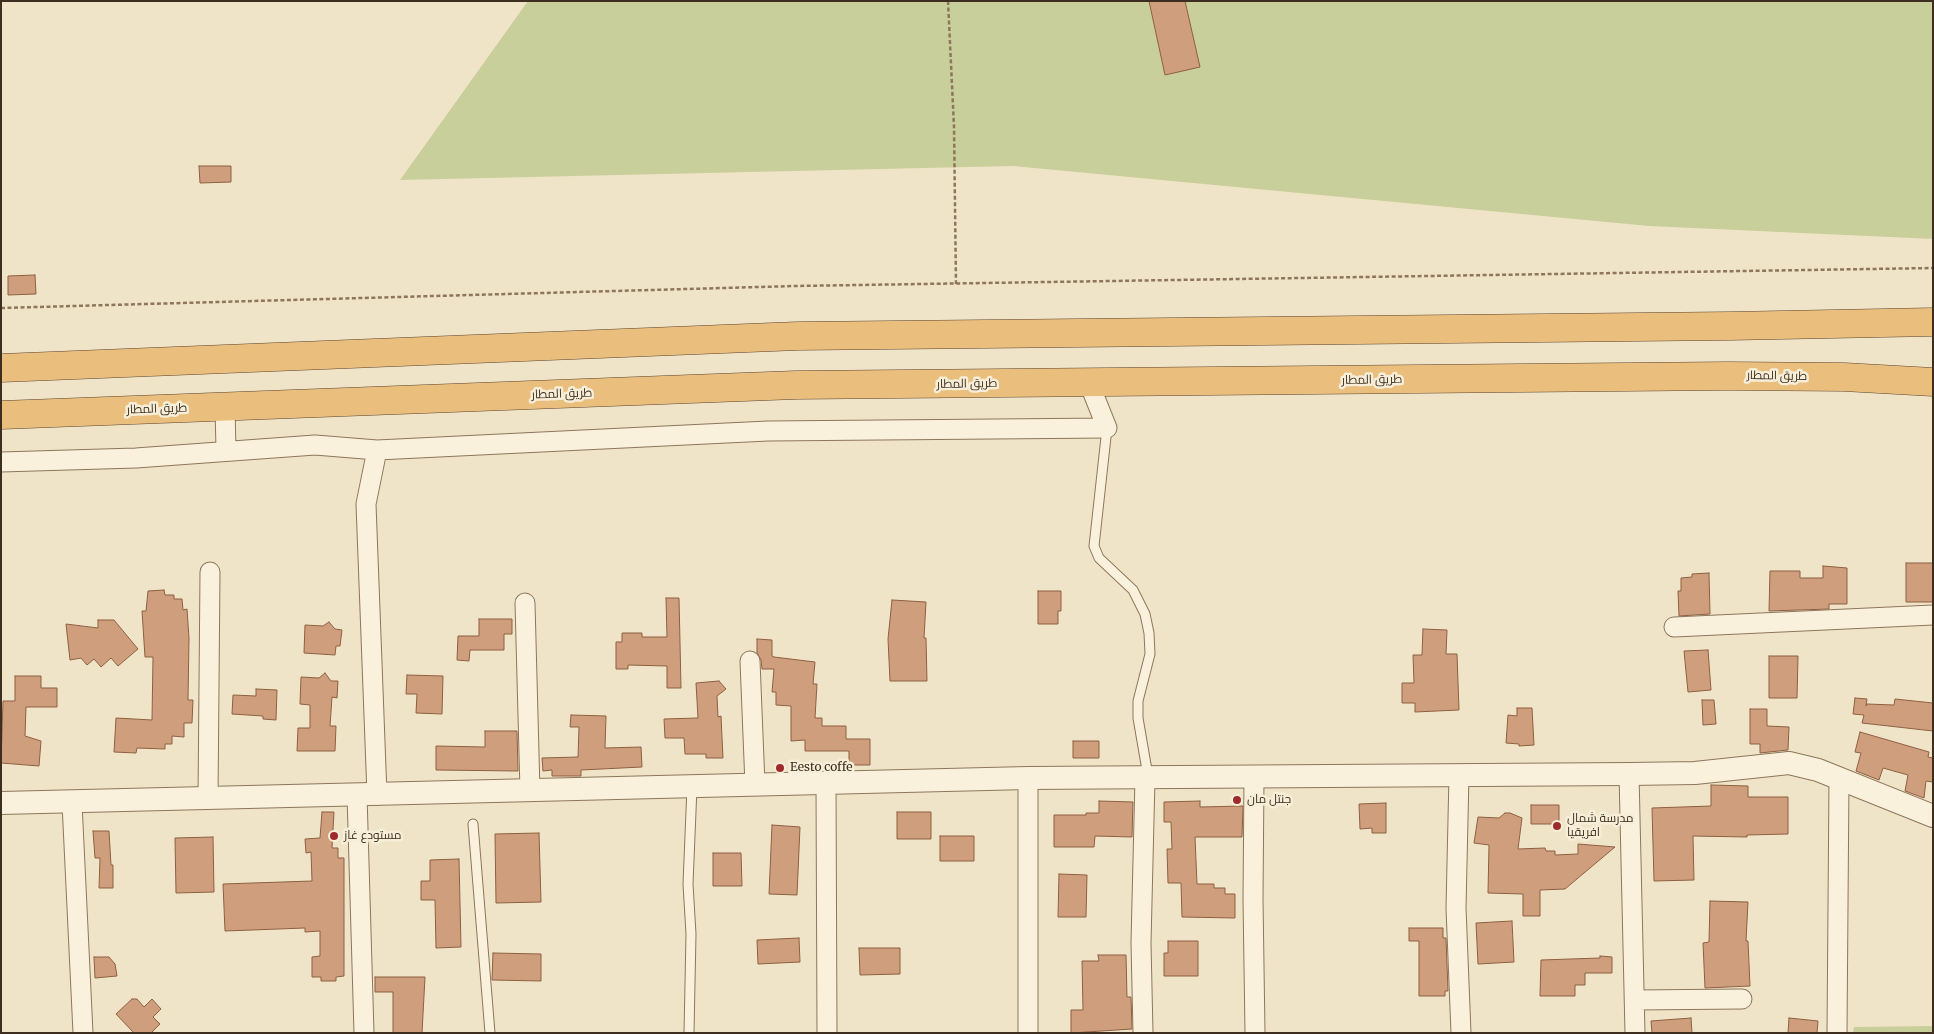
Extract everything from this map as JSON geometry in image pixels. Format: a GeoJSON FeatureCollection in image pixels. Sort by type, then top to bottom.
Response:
{"type":"FeatureCollection","features":[{"type":"Feature","properties":{"kind":"highway"},"geometry":{"type":"LineString","coordinates":[[1,368],[798,336],[1748,326],[1933,322]]}},
{"type":"Feature","properties":{"kind":"highway","name":"طريق المطار"},"geometry":{"type":"LineString","coordinates":[[1,415],[796,385],[1728,376],[1844,377],[1933,382]]}},
{"type":"Feature","properties":{"kind":"street"},"geometry":{"type":"LineString","coordinates":[[1,462],[136,458],[315,445],[378,450],[768,430],[1107,428],[1089,382]]}},
{"type":"Feature","properties":{"kind":"street"},"geometry":{"type":"LineString","coordinates":[[224,407],[226,450]]}},
{"type":"Feature","properties":{"kind":"street"},"geometry":{"type":"LineString","coordinates":[[364,1033],[367,795],[366,504],[378,450]]}},
{"type":"Feature","properties":{"kind":"street"},"geometry":{"type":"LineString","coordinates":[[208,799],[210,572]]}},
{"type":"Feature","properties":{"kind":"street"},"geometry":{"type":"LineString","coordinates":[[526,603],[530,791]]}},
{"type":"Feature","properties":{"kind":"street"},"geometry":{"type":"LineString","coordinates":[[1674,627],[1933,615]]}},
{"type":"Feature","properties":{"kind":"street"},"geometry":{"type":"LineString","coordinates":[[750,661],[755,785]]}},
{"type":"Feature","properties":{"kind":"street"},"geometry":{"type":"LineString","coordinates":[[1,803],[1028,778],[1254,778],[1629,774],[1695,772],[1789,763],[1818,770],[1933,816]]}},
{"type":"Feature","properties":{"kind":"street"},"geometry":{"type":"LineString","coordinates":[[1629,774],[1635,1033]]}},
{"type":"Feature","properties":{"kind":"street"},"geometry":{"type":"LineString","coordinates":[[1459,775],[1456,908],[1461,1033]]}},
{"type":"Feature","properties":{"kind":"street"},"geometry":{"type":"LineString","coordinates":[[1028,778],[1028,1033]]}},
{"type":"Feature","properties":{"kind":"street"},"geometry":{"type":"LineString","coordinates":[[1143,1033],[1141,943],[1146,778]]}},
{"type":"Feature","properties":{"kind":"street"},"geometry":{"type":"LineString","coordinates":[[1254,778],[1252,899],[1255,1033]]}},
{"type":"Feature","properties":{"kind":"street"},"geometry":{"type":"LineString","coordinates":[[1837,1033],[1840,779]]}},
{"type":"Feature","properties":{"kind":"street"},"geometry":{"type":"LineString","coordinates":[[826,783],[827,1033]]}},
{"type":"Feature","properties":{"kind":"street"},"geometry":{"type":"LineString","coordinates":[[72,802],[83,1033]]}},
{"type":"Feature","properties":{"kind":"street"},"geometry":{"type":"LineString","coordinates":[[1635,1000],[1742,999]]}},
{"type":"Feature","properties":{"kind":"lane"},"geometry":{"type":"LineString","coordinates":[[1107,428],[1094,546],[1099,558],[1132,590],[1145,614],[1149,633],[1150,654],[1138,701],[1138,718],[1146,778]]}},
{"type":"Feature","properties":{"kind":"lane"},"geometry":{"type":"LineString","coordinates":[[689,1033],[691,934],[688,884],[692,787]]}},
{"type":"Feature","properties":{"kind":"lane"},"geometry":{"type":"LineString","coordinates":[[473,824],[490,1033]]}},
{"type":"Feature","properties":{"kind":"path"},"geometry":{"type":"LineString","coordinates":[[948,1],[954,127],[956,284]]}},
{"type":"Feature","properties":{"kind":"path"},"geometry":{"type":"LineString","coordinates":[[1,308],[956,284],[1933,268]]}},
{"type":"Feature","properties":{"kind":"green space"},"geometry":{"type":"Polygon","coordinates":[[[528,1],[1933,1],[1933,239],[1649,226],[1013,166],[400,180],[528,1]]]}},
{"type":"Feature","properties":{"kind":"green space"},"geometry":{"type":"Polygon","coordinates":[[[1933,1026],[1933,1033],[1853,1033],[1854,1027],[1933,1026]]]}},
{"type":"Feature","properties":{"kind":"building"},"geometry":{"type":"Polygon","coordinates":[[[1149,1],[1185,1],[1200,67],[1165,75],[1149,1]]]}},
{"type":"Feature","properties":{"kind":"building"},"geometry":{"type":"Polygon","coordinates":[[[199,166],[231,166],[231,182],[200,183],[199,166]]]}},
{"type":"Feature","properties":{"kind":"building"},"geometry":{"type":"Polygon","coordinates":[[[35,275],[36,294],[8,295],[8,276],[35,275]]]}},
{"type":"Feature","properties":{"kind":"building"},"geometry":{"type":"Polygon","coordinates":[[[1906,563],[1933,563],[1933,602],[1906,602],[1906,563]]]}},
{"type":"Feature","properties":{"kind":"building"},"geometry":{"type":"Polygon","coordinates":[[[1823,566],[1847,568],[1847,604],[1829,604],[1829,609],[1769,611],[1770,571],[1800,571],[1800,578],[1823,578],[1823,566]]]}},
{"type":"Feature","properties":{"kind":"building"},"geometry":{"type":"Polygon","coordinates":[[[1709,573],[1710,614],[1679,616],[1678,591],[1681,591],[1681,578],[1692,577],[1692,574],[1709,573]]]}},
{"type":"Feature","properties":{"kind":"building"},"geometry":{"type":"Polygon","coordinates":[[[164,590],[165,595],[174,595],[174,599],[182,599],[183,610],[187,609],[189,638],[188,700],[193,700],[192,723],[184,723],[184,737],[172,736],[172,744],[165,744],[165,749],[137,748],[136,753],[114,752],[116,718],[152,720],[153,657],[145,657],[142,611],[146,611],[148,591],[164,590]]]}},
{"type":"Feature","properties":{"kind":"building"},"geometry":{"type":"Polygon","coordinates":[[[1038,591],[1061,591],[1061,611],[1058,611],[1058,624],[1038,624],[1038,591]]]}},
{"type":"Feature","properties":{"kind":"building"},"geometry":{"type":"Polygon","coordinates":[[[666,598],[679,598],[681,688],[667,688],[667,666],[628,665],[628,669],[616,669],[616,642],[622,642],[622,633],[642,633],[642,637],[667,637],[666,598]]]}},
{"type":"Feature","properties":{"kind":"building"},"geometry":{"type":"Polygon","coordinates":[[[892,600],[926,602],[924,638],[926,638],[927,681],[890,681],[888,639],[892,600]]]}},
{"type":"Feature","properties":{"kind":"building"},"geometry":{"type":"Polygon","coordinates":[[[479,619],[512,619],[512,634],[504,634],[504,650],[470,650],[469,661],[457,660],[458,636],[479,636],[479,619]]]}},
{"type":"Feature","properties":{"kind":"building"},"geometry":{"type":"Polygon","coordinates":[[[98,620],[114,620],[138,649],[118,666],[111,658],[101,667],[94,659],[87,665],[81,658],[70,660],[66,624],[98,628],[98,620]]]}},
{"type":"Feature","properties":{"kind":"building"},"geometry":{"type":"Polygon","coordinates":[[[329,622],[335,629],[342,630],[340,646],[336,646],[335,655],[304,653],[305,625],[323,626],[329,622]]]}},
{"type":"Feature","properties":{"kind":"building"},"geometry":{"type":"Polygon","coordinates":[[[1423,629],[1447,630],[1446,654],[1457,654],[1459,710],[1415,712],[1415,703],[1402,703],[1402,683],[1414,683],[1413,655],[1422,655],[1423,629]]]}},
{"type":"Feature","properties":{"kind":"building"},"geometry":{"type":"Polygon","coordinates":[[[757,639],[772,640],[772,656],[774,657],[815,662],[813,684],[817,684],[815,718],[822,718],[822,726],[846,726],[846,739],[870,739],[870,765],[849,765],[849,751],[805,751],[805,740],[791,741],[791,706],[776,705],[776,692],[772,692],[774,669],[762,669],[761,660],[757,653],[757,639]]]}},
{"type":"Feature","properties":{"kind":"building"},"geometry":{"type":"Polygon","coordinates":[[[1708,650],[1711,690],[1688,692],[1684,651],[1708,650]]]}},
{"type":"Feature","properties":{"kind":"building"},"geometry":{"type":"Polygon","coordinates":[[[1769,656],[1798,656],[1797,698],[1769,698],[1769,656]]]}},
{"type":"Feature","properties":{"kind":"building"},"geometry":{"type":"Polygon","coordinates":[[[325,673],[331,681],[338,681],[337,698],[332,697],[330,726],[336,726],[335,751],[297,751],[298,728],[310,728],[310,705],[300,704],[301,677],[319,678],[325,673]]]}},
{"type":"Feature","properties":{"kind":"building"},"geometry":{"type":"Polygon","coordinates":[[[407,675],[443,676],[442,714],[416,713],[417,694],[406,694],[407,675]]]}},
{"type":"Feature","properties":{"kind":"building"},"geometry":{"type":"Polygon","coordinates":[[[15,676],[41,676],[41,688],[57,688],[57,707],[26,707],[25,736],[41,741],[39,766],[1,763],[3,701],[15,701],[15,676]]]}},
{"type":"Feature","properties":{"kind":"building"},"geometry":{"type":"Polygon","coordinates":[[[719,681],[726,689],[717,696],[718,717],[721,716],[723,758],[706,758],[706,754],[685,754],[684,738],[665,738],[664,719],[698,718],[696,683],[719,681]]]}},
{"type":"Feature","properties":{"kind":"building"},"geometry":{"type":"Polygon","coordinates":[[[256,689],[277,690],[276,720],[263,719],[263,716],[232,714],[233,695],[256,696],[256,689]]]}},
{"type":"Feature","properties":{"kind":"building"},"geometry":{"type":"Polygon","coordinates":[[[1855,698],[1867,699],[1866,706],[1867,704],[1894,705],[1895,699],[1933,703],[1933,731],[1862,723],[1864,715],[1853,714],[1855,698]]]}},
{"type":"Feature","properties":{"kind":"building"},"geometry":{"type":"Polygon","coordinates":[[[1702,700],[1714,700],[1716,724],[1703,725],[1702,700]]]}},
{"type":"Feature","properties":{"kind":"building"},"geometry":{"type":"Polygon","coordinates":[[[1517,708],[1532,708],[1534,745],[1519,746],[1519,744],[1506,743],[1508,715],[1517,716],[1517,708]]]}},
{"type":"Feature","properties":{"kind":"building"},"geometry":{"type":"Polygon","coordinates":[[[1750,709],[1767,709],[1767,726],[1789,727],[1788,750],[1760,753],[1760,744],[1750,744],[1750,709]]]}},
{"type":"Feature","properties":{"kind":"building"},"geometry":{"type":"Polygon","coordinates":[[[571,715],[606,716],[605,748],[641,747],[642,767],[581,770],[581,776],[552,776],[552,770],[543,771],[542,758],[578,757],[579,727],[570,727],[571,715]]]}},
{"type":"Feature","properties":{"kind":"building"},"geometry":{"type":"Polygon","coordinates":[[[485,731],[517,731],[518,771],[436,770],[436,746],[485,747],[485,731]]]}},
{"type":"Feature","properties":{"kind":"building"},"geometry":{"type":"Polygon","coordinates":[[[1860,732],[1929,752],[1928,757],[1933,758],[1933,782],[1926,781],[1924,798],[1905,791],[1908,775],[1883,768],[1879,780],[1856,771],[1861,753],[1855,752],[1860,732]]]}},
{"type":"Feature","properties":{"kind":"building"},"geometry":{"type":"Polygon","coordinates":[[[1073,741],[1099,741],[1099,758],[1073,758],[1073,741]]]}},
{"type":"Feature","properties":{"kind":"building"},"geometry":{"type":"Polygon","coordinates":[[[1711,785],[1748,786],[1748,797],[1788,797],[1788,834],[1747,835],[1747,837],[1693,836],[1694,880],[1654,881],[1652,808],[1711,806],[1711,785]]]}},
{"type":"Feature","properties":{"kind":"building"},"geometry":{"type":"Polygon","coordinates":[[[1099,801],[1133,802],[1132,837],[1095,836],[1094,847],[1054,847],[1054,815],[1099,813],[1099,801]]]}},
{"type":"Feature","properties":{"kind":"building"},"geometry":{"type":"Polygon","coordinates":[[[1200,801],[1200,807],[1243,806],[1242,837],[1195,837],[1197,884],[1214,884],[1214,888],[1225,888],[1225,894],[1235,894],[1235,918],[1182,917],[1181,883],[1168,883],[1167,849],[1172,849],[1171,822],[1164,822],[1164,802],[1200,801]]]}},
{"type":"Feature","properties":{"kind":"building"},"geometry":{"type":"Polygon","coordinates":[[[1386,803],[1386,833],[1372,833],[1372,828],[1360,829],[1359,804],[1386,803]]]}},
{"type":"Feature","properties":{"kind":"building"},"geometry":{"type":"Polygon","coordinates":[[[1531,805],[1559,805],[1559,824],[1531,824],[1531,805]]]}},
{"type":"Feature","properties":{"kind":"building"},"geometry":{"type":"Polygon","coordinates":[[[322,812],[334,812],[332,848],[338,848],[338,858],[344,858],[344,976],[336,977],[336,981],[321,981],[321,977],[312,977],[312,957],[320,956],[320,931],[305,932],[305,928],[225,931],[223,884],[312,881],[311,852],[306,853],[305,839],[320,838],[322,812]]]}},
{"type":"Feature","properties":{"kind":"building"},"geometry":{"type":"Polygon","coordinates":[[[897,812],[931,812],[931,839],[897,839],[897,812]]]}},
{"type":"Feature","properties":{"kind":"building"},"geometry":{"type":"Polygon","coordinates":[[[1505,813],[1522,818],[1518,849],[1545,848],[1546,851],[1555,851],[1555,855],[1578,854],[1578,844],[1615,847],[1565,889],[1540,890],[1540,916],[1523,916],[1523,894],[1488,893],[1489,845],[1474,843],[1478,817],[1499,818],[1505,813]]]}},
{"type":"Feature","properties":{"kind":"building"},"geometry":{"type":"Polygon","coordinates":[[[772,825],[800,827],[797,895],[769,894],[772,825]]]}},
{"type":"Feature","properties":{"kind":"building"},"geometry":{"type":"Polygon","coordinates":[[[93,831],[109,831],[111,865],[113,865],[113,888],[99,888],[100,858],[95,858],[93,831]]]}},
{"type":"Feature","properties":{"kind":"building"},"geometry":{"type":"Polygon","coordinates":[[[539,833],[541,902],[496,903],[495,834],[539,833]]]}},
{"type":"Feature","properties":{"kind":"building"},"geometry":{"type":"Polygon","coordinates":[[[940,836],[974,836],[974,861],[940,861],[940,836]]]}},
{"type":"Feature","properties":{"kind":"building"},"geometry":{"type":"Polygon","coordinates":[[[213,837],[214,892],[176,893],[175,838],[213,837]]]}},
{"type":"Feature","properties":{"kind":"building"},"geometry":{"type":"Polygon","coordinates":[[[713,853],[741,853],[742,886],[713,886],[713,853]]]}},
{"type":"Feature","properties":{"kind":"building"},"geometry":{"type":"Polygon","coordinates":[[[459,859],[461,947],[436,948],[435,900],[421,900],[421,881],[430,881],[430,860],[459,859]]]}},
{"type":"Feature","properties":{"kind":"building"},"geometry":{"type":"Polygon","coordinates":[[[1059,874],[1087,875],[1086,917],[1058,917],[1059,874]]]}},
{"type":"Feature","properties":{"kind":"building"},"geometry":{"type":"Polygon","coordinates":[[[1710,901],[1748,902],[1746,941],[1748,941],[1750,986],[1705,988],[1703,943],[1709,942],[1710,901]]]}},
{"type":"Feature","properties":{"kind":"building"},"geometry":{"type":"Polygon","coordinates":[[[1512,921],[1514,962],[1478,964],[1476,923],[1512,921]]]}},
{"type":"Feature","properties":{"kind":"building"},"geometry":{"type":"Polygon","coordinates":[[[1409,928],[1443,928],[1443,938],[1446,938],[1448,991],[1445,991],[1445,996],[1419,996],[1419,941],[1409,941],[1409,928]]]}},
{"type":"Feature","properties":{"kind":"building"},"geometry":{"type":"Polygon","coordinates":[[[799,938],[800,962],[758,964],[757,940],[799,938]]]}},
{"type":"Feature","properties":{"kind":"building"},"geometry":{"type":"Polygon","coordinates":[[[1168,941],[1198,941],[1198,976],[1164,976],[1164,953],[1168,953],[1168,941]]]}},
{"type":"Feature","properties":{"kind":"building"},"geometry":{"type":"Polygon","coordinates":[[[859,948],[900,948],[900,974],[860,975],[859,948]]]}},
{"type":"Feature","properties":{"kind":"building"},"geometry":{"type":"Polygon","coordinates":[[[493,953],[541,954],[541,981],[492,980],[493,953]]]}},
{"type":"Feature","properties":{"kind":"building"},"geometry":{"type":"Polygon","coordinates":[[[1098,955],[1126,955],[1127,997],[1131,997],[1132,1029],[1071,1033],[1071,1010],[1083,1010],[1082,961],[1099,961],[1098,955]]]}},
{"type":"Feature","properties":{"kind":"building"},"geometry":{"type":"Polygon","coordinates":[[[1600,956],[1612,957],[1612,973],[1585,973],[1585,985],[1575,985],[1575,996],[1540,996],[1541,960],[1600,958],[1600,956]]]}},
{"type":"Feature","properties":{"kind":"building"},"geometry":{"type":"Polygon","coordinates":[[[94,957],[109,957],[115,964],[117,976],[95,978],[94,957]]]}},
{"type":"Feature","properties":{"kind":"building"},"geometry":{"type":"Polygon","coordinates":[[[375,977],[425,977],[422,1033],[393,1033],[393,992],[375,992],[375,977]]]}},
{"type":"Feature","properties":{"kind":"building"},"geometry":{"type":"Polygon","coordinates":[[[132,999],[137,999],[144,1007],[152,999],[161,1009],[153,1017],[160,1024],[151,1033],[134,1033],[116,1014],[132,999]]]}},
{"type":"Feature","properties":{"kind":"building"},"geometry":{"type":"Polygon","coordinates":[[[1691,1018],[1692,1033],[1652,1033],[1651,1021],[1691,1018]]]}},
{"type":"Feature","properties":{"kind":"building"},"geometry":{"type":"Polygon","coordinates":[[[1789,1018],[1818,1021],[1817,1033],[1788,1033],[1789,1018]]]}},
{"type":"Feature","properties":{"kind":"place","name":"Eesto coffe"},"geometry":{"type":"Point","coordinates":[780,768]}},
{"type":"Feature","properties":{"kind":"place","name":"جنتل مان"},"geometry":{"type":"Point","coordinates":[1237,800]}},
{"type":"Feature","properties":{"kind":"place","name":"مدرسة شمال افريقيا"},"geometry":{"type":"Point","coordinates":[1557,826]}},
{"type":"Feature","properties":{"kind":"place","name":"مستودع غاز"},"geometry":{"type":"Point","coordinates":[334,836]}}]}
